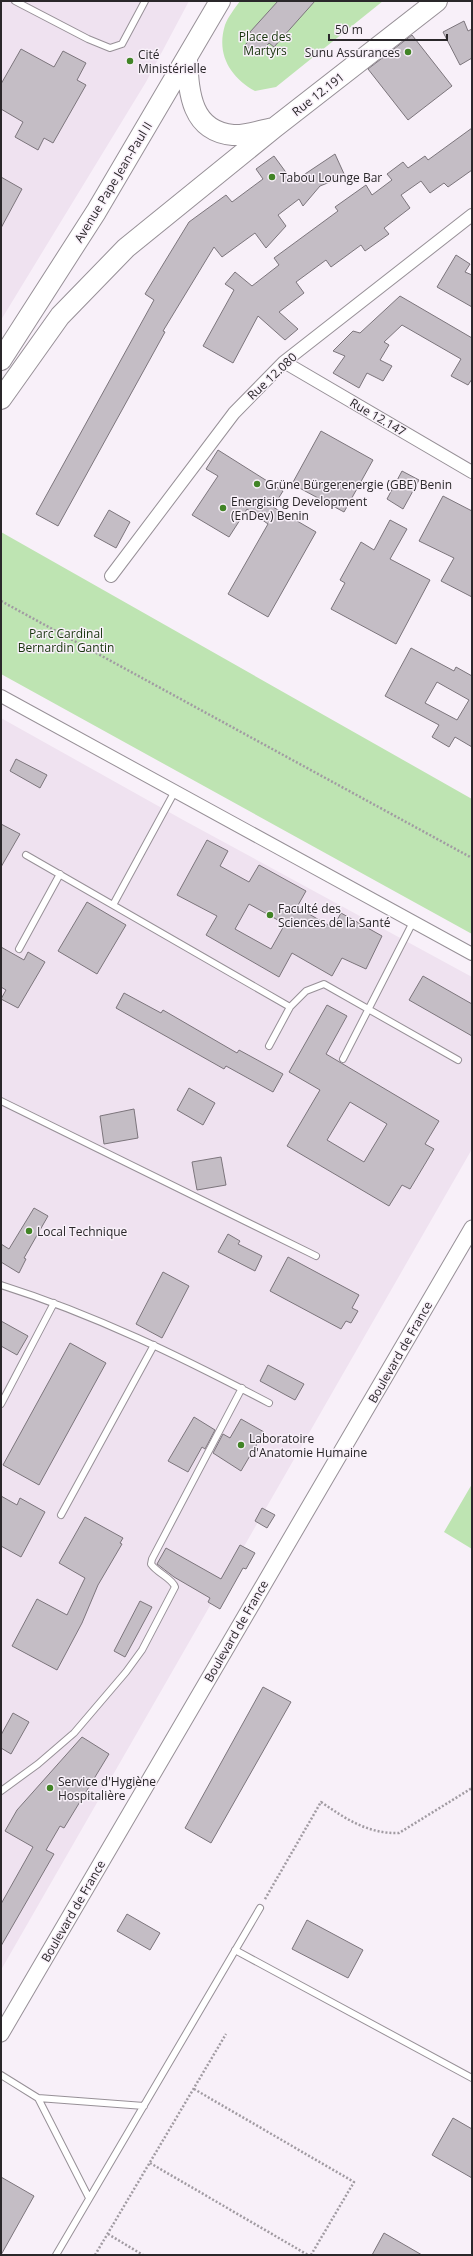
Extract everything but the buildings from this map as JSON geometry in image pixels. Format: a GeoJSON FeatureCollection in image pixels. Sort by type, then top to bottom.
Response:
{"type":"FeatureCollection","features":[{"type":"Feature","properties":{"kind":"main road","name":"Avenue Pape Jean-Paul II"},"geometry":{"type":"LineString","coordinates":[[1,360],[96,212],[187,60],[220,1]]}},
{"type":"Feature","properties":{"kind":"main road","name":"Rue 12.191"},"geometry":{"type":"LineString","coordinates":[[274,128],[437,1]]}},
{"type":"Feature","properties":{"kind":"main road"},"geometry":{"type":"LineString","coordinates":[[187,60],[188,89],[198,117],[213,129],[234,135],[274,128]]}},
{"type":"Feature","properties":{"kind":"main road"},"geometry":{"type":"LineString","coordinates":[[1,399],[60,316],[87,286],[137,238],[274,128]]}},
{"type":"Feature","properties":{"kind":"street","name":"Rue 12.080"},"geometry":{"type":"LineString","coordinates":[[111,576],[234,413],[284,362],[472,215]]}},
{"type":"Feature","properties":{"kind":"street","name":"Rue 12.147"},"geometry":{"type":"LineString","coordinates":[[284,362],[472,472]]}},
{"type":"Feature","properties":{"kind":"street"},"geometry":{"type":"LineString","coordinates":[[1,696],[472,954]]}},
{"type":"Feature","properties":{"kind":"street","name":"Boulevard de France"},"geometry":{"type":"LineString","coordinates":[[1,2034],[472,1228]]}},
{"type":"Feature","properties":{"kind":"lane"},"geometry":{"type":"LineString","coordinates":[[15,1],[88,39],[110,48],[122,44],[145,1]]}},
{"type":"Feature","properties":{"kind":"lane"},"geometry":{"type":"LineString","coordinates":[[113,905],[175,791]]}},
{"type":"Feature","properties":{"kind":"lane"},"geometry":{"type":"LineString","coordinates":[[26,855],[290,1007]]}},
{"type":"Feature","properties":{"kind":"lane"},"geometry":{"type":"LineString","coordinates":[[19,949],[60,874]]}},
{"type":"Feature","properties":{"kind":"lane"},"geometry":{"type":"LineString","coordinates":[[343,1059],[413,922]]}},
{"type":"Feature","properties":{"kind":"lane"},"geometry":{"type":"LineString","coordinates":[[269,1046],[290,1007],[306,990],[324,984],[458,1060]]}},
{"type":"Feature","properties":{"kind":"lane"},"geometry":{"type":"LineString","coordinates":[[1,1102],[316,1256]]}},
{"type":"Feature","properties":{"kind":"lane"},"geometry":{"type":"LineString","coordinates":[[1,1286],[54,1303],[126,1330],[269,1403]]}},
{"type":"Feature","properties":{"kind":"lane"},"geometry":{"type":"LineString","coordinates":[[1,1404],[54,1303]]}},
{"type":"Feature","properties":{"kind":"lane"},"geometry":{"type":"LineString","coordinates":[[61,1515],[154,1345]]}},
{"type":"Feature","properties":{"kind":"lane"},"geometry":{"type":"LineString","coordinates":[[1,1791],[38,1764],[74,1733],[126,1672],[142,1650],[175,1588],[173,1583],[155,1570],[151,1564],[152,1559],[242,1388]]}},
{"type":"Feature","properties":{"kind":"lane"},"geometry":{"type":"LineString","coordinates":[[56,2255],[260,1908]]}},
{"type":"Feature","properties":{"kind":"lane"},"geometry":{"type":"LineString","coordinates":[[235,1950],[472,2078]]}},
{"type":"Feature","properties":{"kind":"lane"},"geometry":{"type":"LineString","coordinates":[[1,2075],[38,2098],[144,2106]]}},
{"type":"Feature","properties":{"kind":"lane"},"geometry":{"type":"LineString","coordinates":[[38,2098],[89,2198]]}},
{"type":"Feature","properties":{"kind":"path"},"geometry":{"type":"LineString","coordinates":[[1,601],[472,858]]}},
{"type":"Feature","properties":{"kind":"path"},"geometry":{"type":"LineString","coordinates":[[260,1908],[321,1802],[352,1823],[368,1830],[386,1833],[399,1833],[472,1788]]}},
{"type":"Feature","properties":{"kind":"path"},"geometry":{"type":"LineString","coordinates":[[95,2255],[226,2034]]}},
{"type":"Feature","properties":{"kind":"path"},"geometry":{"type":"LineString","coordinates":[[194,2089],[354,2182],[311,2255]]}},
{"type":"Feature","properties":{"kind":"path"},"geometry":{"type":"LineString","coordinates":[[150,2163],[308,2255]]}},
{"type":"Feature","properties":{"kind":"path"},"geometry":{"type":"LineString","coordinates":[[108,2234],[143,2255]]}},
{"type":"Feature","properties":{"kind":"shaded area"},"geometry":{"type":"Polygon","coordinates":[[[1,1],[189,1],[146,82],[1,320],[1,1]]]}},
{"type":"Feature","properties":{"kind":"shaded area"},"geometry":{"type":"Polygon","coordinates":[[[1,718],[185,821],[472,977],[472,1149],[1,1970],[1,718]]]}},
{"type":"Feature","properties":{"kind":"green space","name":"Place des Martyrs"},"geometry":{"type":"Polygon","coordinates":[[[240,1],[383,1],[276,87],[255,91],[238,79],[232,72],[227,64],[222,46],[225,25],[240,1]]]}},
{"type":"Feature","properties":{"kind":"green space","name":"Parc Cardinal Bernardin Gantin"},"geometry":{"type":"Polygon","coordinates":[[[1,532],[472,799],[472,934],[1,674],[1,532]]]}},
{"type":"Feature","properties":{"kind":"green space"},"geometry":{"type":"Polygon","coordinates":[[[472,1484],[472,1549],[444,1532],[472,1484]]]}},
{"type":"Feature","properties":{"kind":"place","name":"Sunu Assurances"},"geometry":{"type":"Point","coordinates":[408,52]}},
{"type":"Feature","properties":{"kind":"place","name":"Cité Ministérielle"},"geometry":{"type":"Point","coordinates":[130,61]}},
{"type":"Feature","properties":{"kind":"place","name":"Tabou Lounge Bar"},"geometry":{"type":"Point","coordinates":[272,177]}},
{"type":"Feature","properties":{"kind":"place","name":"Grüne Bürgerenergie (GBE) Benin"},"geometry":{"type":"Point","coordinates":[257,484]}},
{"type":"Feature","properties":{"kind":"place","name":"Energising Development (EnDev) Benin"},"geometry":{"type":"Point","coordinates":[223,508]}},
{"type":"Feature","properties":{"kind":"place","name":"Faculté des Sciences de la Santé"},"geometry":{"type":"Point","coordinates":[270,915]}},
{"type":"Feature","properties":{"kind":"place","name":"Local Technique"},"geometry":{"type":"Point","coordinates":[29,1231]}},
{"type":"Feature","properties":{"kind":"place","name":"Laboratoire d'Anatomie Humaine"},"geometry":{"type":"Point","coordinates":[241,1445]}},
{"type":"Feature","properties":{"kind":"place","name":"Service d'Hygiène Hospitalière"},"geometry":{"type":"Point","coordinates":[50,1788]}}]}
